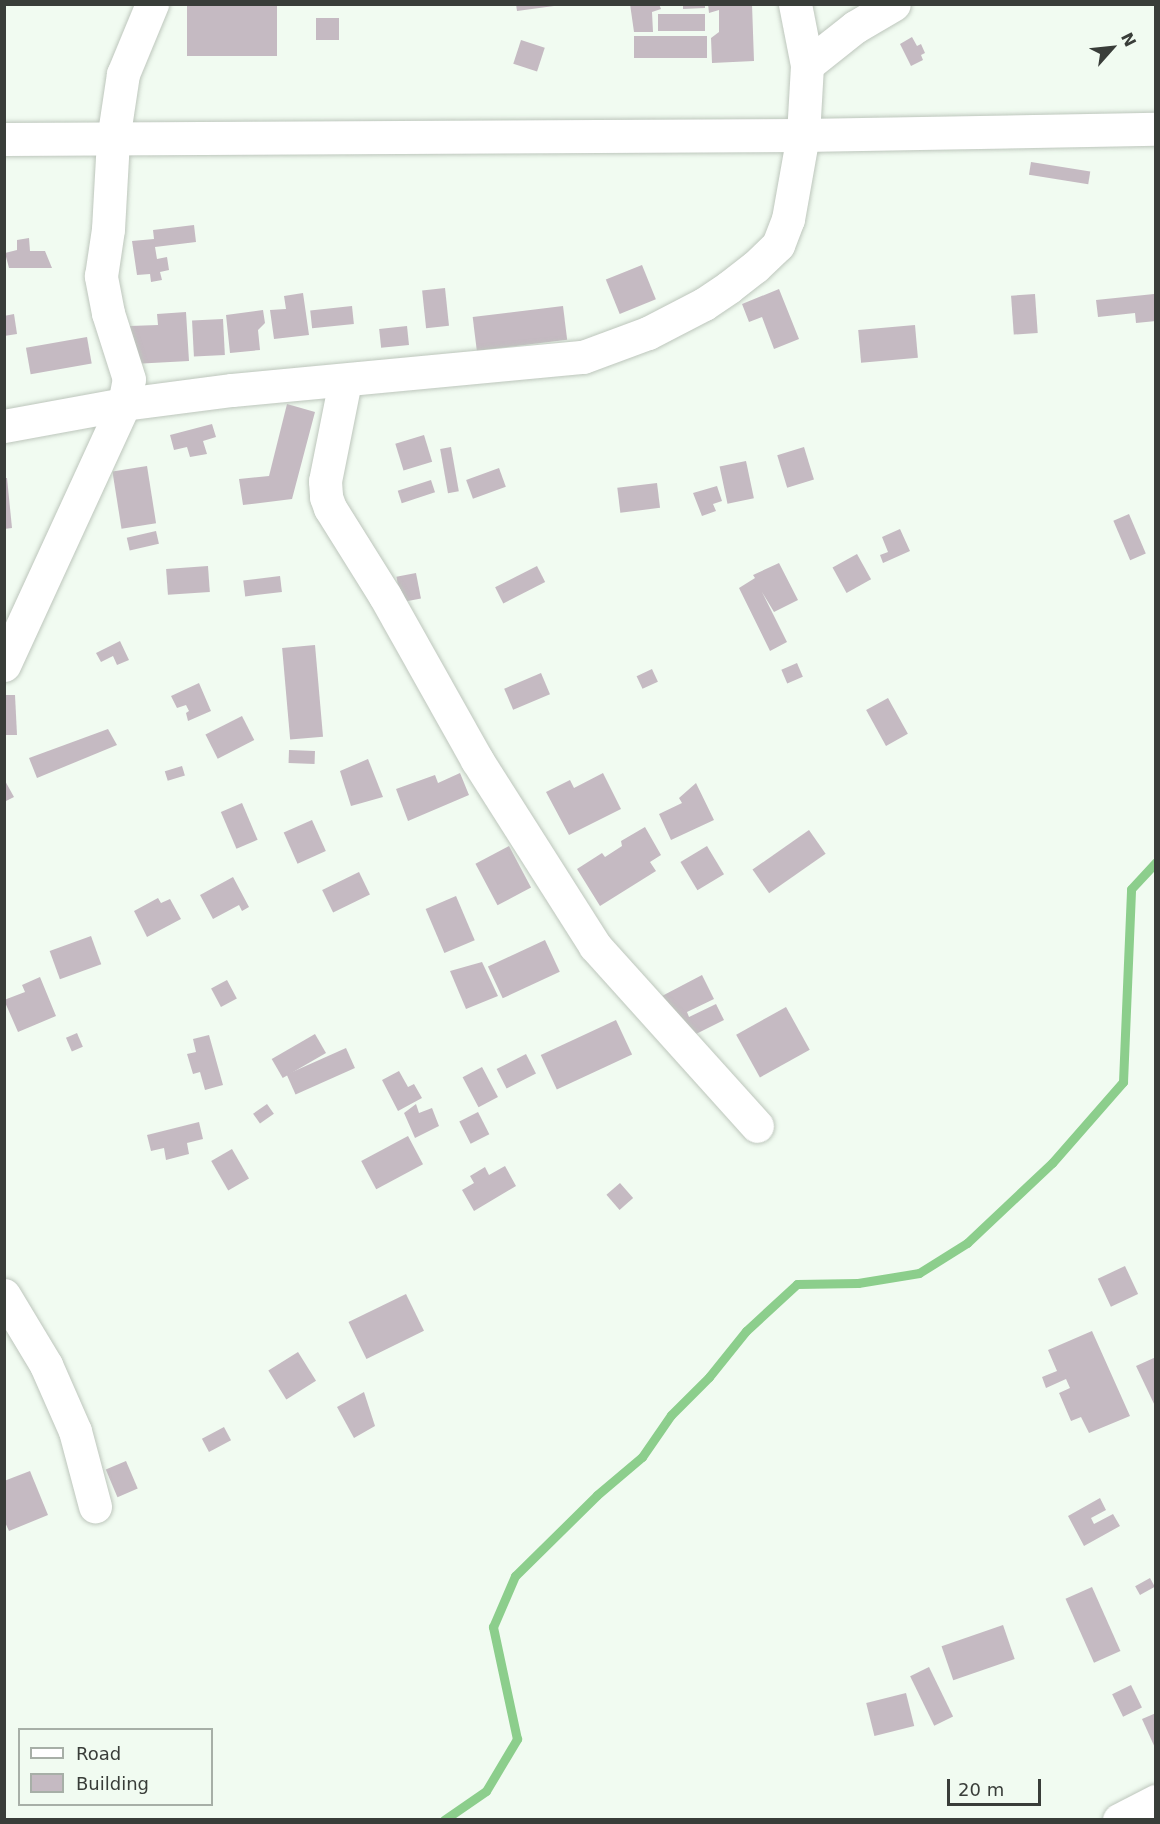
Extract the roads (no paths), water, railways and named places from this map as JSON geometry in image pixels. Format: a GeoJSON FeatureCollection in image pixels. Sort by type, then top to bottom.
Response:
{"type":"FeatureCollection","features":[{"type":"Feature","properties":{"kind":"street"},"geometry":{"type":"LineString","coordinates":[[4,665],[123,404],[129,379],[108,314],[101,276],[108,229],[113,140],[123,74],[152,4]]}},
{"type":"Feature","properties":{"kind":"street"},"geometry":{"type":"LineString","coordinates":[[4,426],[123,404],[232,390],[583,357],[648,333],[704,304],[755,267],[778,245],[788,219],[803,135],[807,65],[795,4]]}},
{"type":"Feature","properties":{"kind":"street"},"geometry":{"type":"LineString","coordinates":[[807,65],[855,27],[894,4]]}},
{"type":"Feature","properties":{"kind":"street"},"geometry":{"type":"LineString","coordinates":[[4,139],[803,135],[1155,129]]}},
{"type":"Feature","properties":{"kind":"street"},"geometry":{"type":"LineString","coordinates":[[345,381],[326,481],[326,497],[330,508],[385,596],[477,760],[595,946],[757,1126]]}},
{"type":"Feature","properties":{"kind":"street"},"geometry":{"type":"LineString","coordinates":[[4,1295],[46,1365],[75,1431],[95,1506]]}},
{"type":"Feature","properties":{"kind":"street"},"geometry":{"type":"LineString","coordinates":[[1119,1820],[1155,1801]]}},
{"type":"Feature","properties":{"kind":"waterway"},"geometry":{"type":"LineString","coordinates":[[444,1820],[486,1791],[517,1739],[493,1627],[515,1576],[597,1495],[642,1457],[671,1415],[709,1377],[746,1331],[797,1284],[858,1283],[919,1273],[967,1243],[1052,1163],[1123,1082],[1131,889],[1156,862]]}}]}
